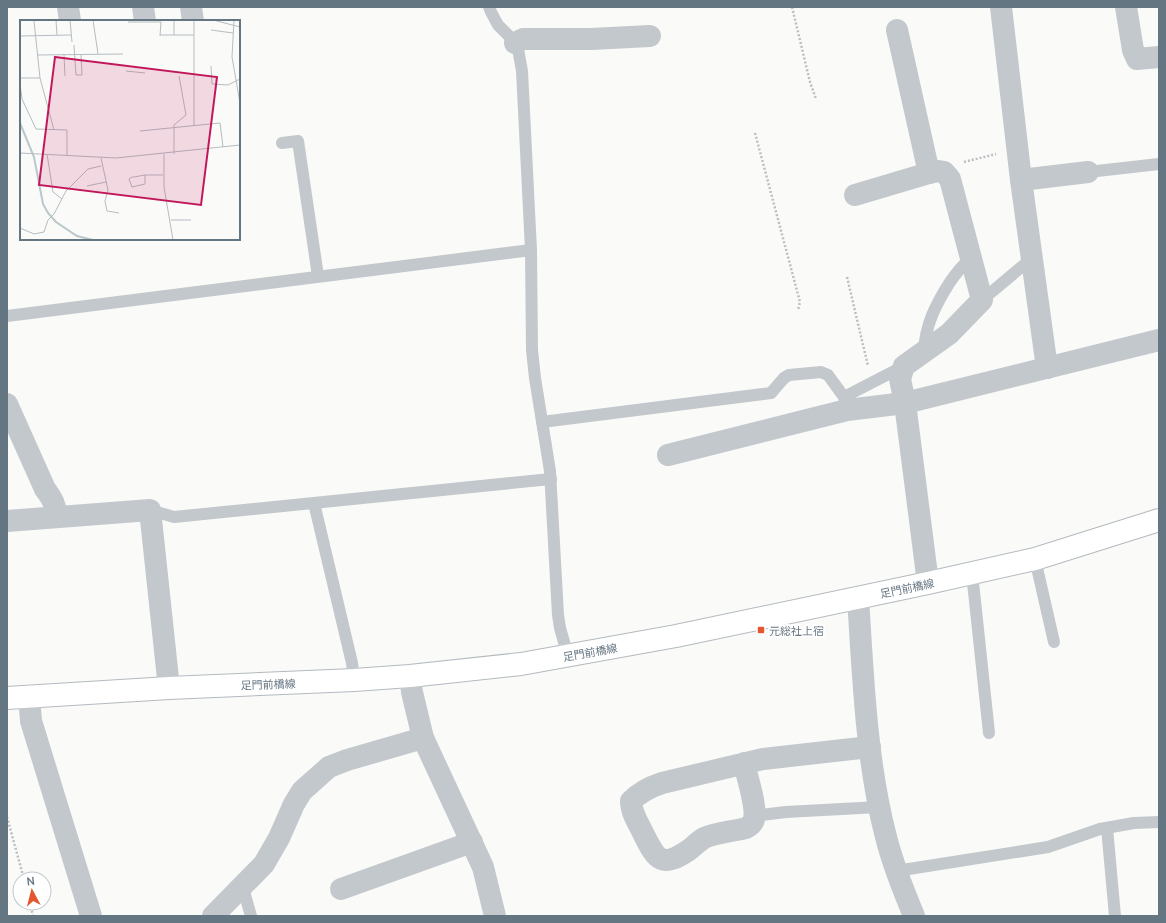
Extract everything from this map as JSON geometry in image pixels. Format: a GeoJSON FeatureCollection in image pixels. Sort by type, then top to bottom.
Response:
{"type":"FeatureCollection","features":[{"type":"Feature","properties":{"kind":"main road","name":"足門前橋線"},"geometry":{"type":"LineString","coordinates":[[7,698],[169,688],[354,680],[492,668],[676,636],[928,583],[1035,559],[1159,520]]}},
{"type":"Feature","properties":{"kind":"street"},"geometry":{"type":"LineString","coordinates":[[68,7],[70,20]]}},
{"type":"Feature","properties":{"kind":"street"},"geometry":{"type":"LineString","coordinates":[[142,7],[145,20]]}},
{"type":"Feature","properties":{"kind":"street"},"geometry":{"type":"LineString","coordinates":[[190,7],[193,20]]}},
{"type":"Feature","properties":{"kind":"street"},"geometry":{"type":"LineString","coordinates":[[1001,7],[1021,180],[1047,368]]}},
{"type":"Feature","properties":{"kind":"street"},"geometry":{"type":"LineString","coordinates":[[1126,7],[1133,50],[1137,59],[1159,56]]}},
{"type":"Feature","properties":{"kind":"street"},"geometry":{"type":"LineString","coordinates":[[897,30],[937,173]]}},
{"type":"Feature","properties":{"kind":"street"},"geometry":{"type":"LineString","coordinates":[[515,43],[523,39],[591,39],[650,36]]}},
{"type":"Feature","properties":{"kind":"street"},"geometry":{"type":"LineString","coordinates":[[1021,180],[1088,172]]}},
{"type":"Feature","properties":{"kind":"street"},"geometry":{"type":"LineString","coordinates":[[855,195],[937,173],[950,179],[982,300],[950,334],[904,366],[900,379],[906,403],[928,583]]}},
{"type":"Feature","properties":{"kind":"street"},"geometry":{"type":"LineString","coordinates":[[668,455],[846,403],[906,403],[1159,340]]}},
{"type":"Feature","properties":{"kind":"street"},"geometry":{"type":"LineString","coordinates":[[7,404],[45,489],[52,498],[56,508],[56,517]]}},
{"type":"Feature","properties":{"kind":"street"},"geometry":{"type":"LineString","coordinates":[[7,521],[150,510],[169,688]]}},
{"type":"Feature","properties":{"kind":"street"},"geometry":{"type":"LineString","coordinates":[[858,598],[870,747],[879,807],[887,843],[896,871],[914,916]]}},
{"type":"Feature","properties":{"kind":"street"},"geometry":{"type":"LineString","coordinates":[[410,676],[422,738],[483,867],[495,916]]}},
{"type":"Feature","properties":{"kind":"street"},"geometry":{"type":"LineString","coordinates":[[29,696],[31,721],[91,916]]}},
{"type":"Feature","properties":{"kind":"street"},"geometry":{"type":"LineString","coordinates":[[214,916],[264,864],[279,838],[294,804],[302,791],[329,767],[346,760],[422,738]]}},
{"type":"Feature","properties":{"kind":"street"},"geometry":{"type":"LineString","coordinates":[[744,763],[755,811],[754,820],[751,825],[746,828],[704,838],[679,856],[668,860],[663,861],[657,857],[652,850],[631,806],[631,800],[636,795],[653,786],[744,763],[779,756],[870,747]]}},
{"type":"Feature","properties":{"kind":"street"},"geometry":{"type":"LineString","coordinates":[[340,889],[472,842]]}},
{"type":"Feature","properties":{"kind":"lane"},"geometry":{"type":"LineString","coordinates":[[489,7],[490,12],[498,25],[515,43],[518,49],[522,71],[531,250],[532,350],[551,479],[558,615],[568,656]]}},
{"type":"Feature","properties":{"kind":"lane"},"geometry":{"type":"LineString","coordinates":[[282,143],[298,141],[318,276]]}},
{"type":"Feature","properties":{"kind":"lane"},"geometry":{"type":"LineString","coordinates":[[1088,172],[1159,164]]}},
{"type":"Feature","properties":{"kind":"lane"},"geometry":{"type":"LineString","coordinates":[[7,316],[531,250]]}},
{"type":"Feature","properties":{"kind":"lane"},"geometry":{"type":"LineString","coordinates":[[982,300],[1031,258]]}},
{"type":"Feature","properties":{"kind":"lane"},"geometry":{"type":"LineString","coordinates":[[924,352],[924,340],[932,313],[962,265],[971,259]]}},
{"type":"Feature","properties":{"kind":"lane"},"geometry":{"type":"LineString","coordinates":[[542,422],[771,393],[784,378],[789,375],[821,372],[828,375],[846,403],[874,381],[904,366]]}},
{"type":"Feature","properties":{"kind":"lane"},"geometry":{"type":"LineString","coordinates":[[150,510],[174,517],[551,479]]}},
{"type":"Feature","properties":{"kind":"lane"},"geometry":{"type":"LineString","coordinates":[[314,503],[352,663],[354,680]]}},
{"type":"Feature","properties":{"kind":"lane"},"geometry":{"type":"LineString","coordinates":[[1035,559],[1054,642]]}},
{"type":"Feature","properties":{"kind":"lane"},"geometry":{"type":"LineString","coordinates":[[972,573],[989,733]]}},
{"type":"Feature","properties":{"kind":"lane"},"geometry":{"type":"LineString","coordinates":[[754,815],[761,816],[786,812],[879,807]]}},
{"type":"Feature","properties":{"kind":"lane"},"geometry":{"type":"LineString","coordinates":[[896,871],[1048,847],[1107,828],[1134,823],[1159,822]]}},
{"type":"Feature","properties":{"kind":"lane"},"geometry":{"type":"LineString","coordinates":[[1107,828],[1115,916]]}},
{"type":"Feature","properties":{"kind":"lane"},"geometry":{"type":"LineString","coordinates":[[241,889],[245,895],[251,916]]}},
{"type":"Feature","properties":{"kind":"path"},"geometry":{"type":"LineString","coordinates":[[792,7],[810,82],[816,99]]}},
{"type":"Feature","properties":{"kind":"path"},"geometry":{"type":"LineString","coordinates":[[755,133],[800,302],[798,310]]}},
{"type":"Feature","properties":{"kind":"path"},"geometry":{"type":"LineString","coordinates":[[937,173],[959,163],[1018,149]]}},
{"type":"Feature","properties":{"kind":"path"},"geometry":{"type":"LineString","coordinates":[[847,277],[868,367],[874,381]]}},
{"type":"Feature","properties":{"kind":"path"},"geometry":{"type":"LineString","coordinates":[[7,817],[22,871]]}},
{"type":"Feature","properties":{"kind":"place","name":"元総社上宿"},"geometry":{"type":"Point","coordinates":[761,630]}}]}
